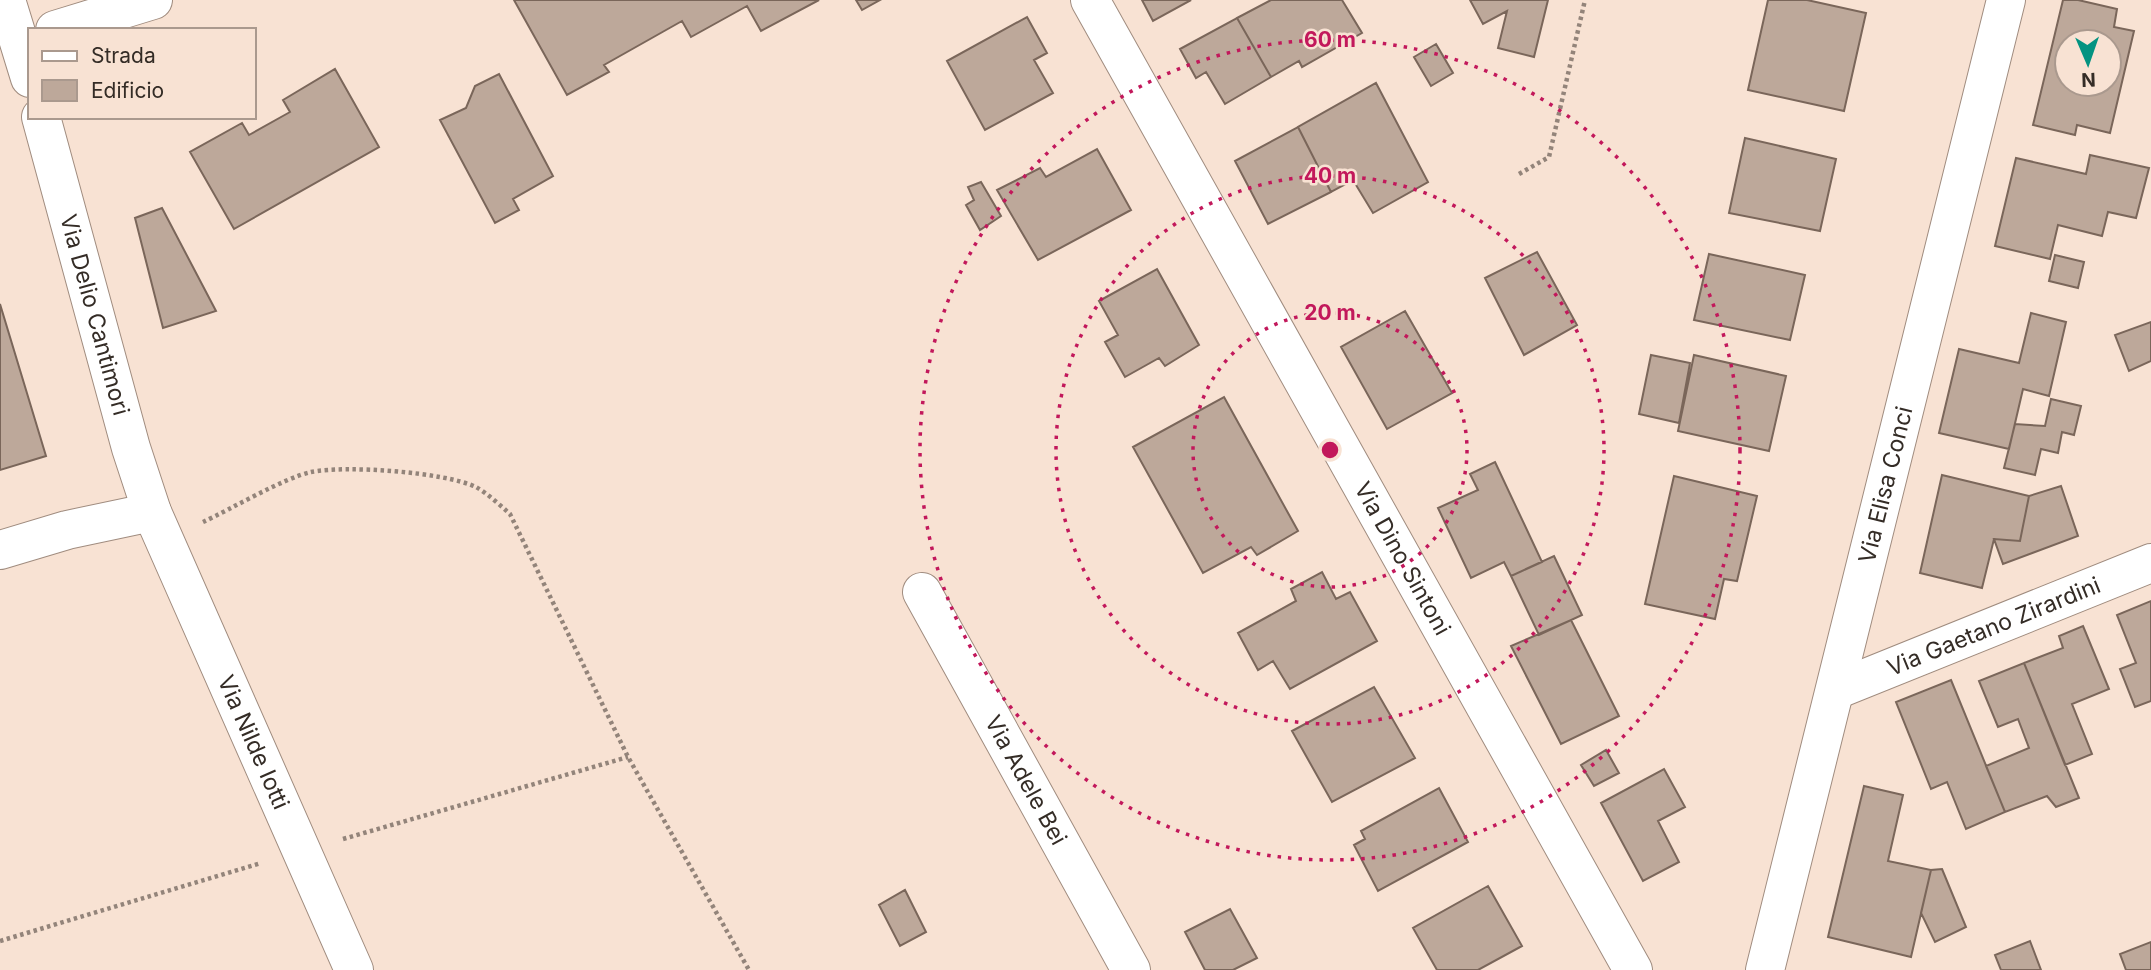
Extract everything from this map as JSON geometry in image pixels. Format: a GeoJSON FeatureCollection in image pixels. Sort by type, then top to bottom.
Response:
{"type":"FeatureCollection","features":[{"type":"Feature","properties":{"kind":"street"},"geometry":{"type":"LineString","coordinates":[[6,0],[26,38],[28,58]]}},
{"type":"Feature","properties":{"kind":"street"},"geometry":{"type":"LineString","coordinates":[[59,28],[153,0]]}},
{"type":"Feature","properties":{"kind":"street","name":"Via Dino Sintoni"},"geometry":{"type":"LineString","coordinates":[[1090,0],[1633,970]]}},
{"type":"Feature","properties":{"kind":"street","name":"Via Elisa Conci"},"geometry":{"type":"LineString","coordinates":[[1765,970],[2006,0]]}},
{"type":"Feature","properties":{"kind":"street","name":"Via Delio Cantimori"},"geometry":{"type":"LineString","coordinates":[[42,119],[131,448],[158,526]]}},
{"type":"Feature","properties":{"kind":"street"},"geometry":{"type":"LineString","coordinates":[[0,551],[67,530],[158,526]]}},
{"type":"Feature","properties":{"kind":"street","name":"Via Nilde Iotti"},"geometry":{"type":"LineString","coordinates":[[158,526],[354,970]]}},
{"type":"Feature","properties":{"kind":"street","name":"Via Gaetano Zirardini"},"geometry":{"type":"LineString","coordinates":[[1836,691],[2151,563]]}},
{"type":"Feature","properties":{"kind":"street","name":"Via Adele Bei"},"geometry":{"type":"LineString","coordinates":[[922,592],[1131,970]]}},
{"type":"Feature","properties":{"kind":"path"},"geometry":{"type":"LineString","coordinates":[[1519,174],[1549,157],[1585,0]]}},
{"type":"Feature","properties":{"kind":"path"},"geometry":{"type":"LineString","coordinates":[[158,526],[309,472],[343,469],[447,477],[477,488],[510,514],[628,757],[749,970]]}},
{"type":"Feature","properties":{"kind":"building"},"geometry":{"type":"Polygon","coordinates":[[[514,0],[819,0],[761,31],[747,6],[691,37],[682,21],[604,65],[609,72],[567,95],[514,0]]]}},
{"type":"Feature","properties":{"kind":"building"},"geometry":{"type":"Polygon","coordinates":[[[856,0],[880,0],[862,10],[856,0]]]}},
{"type":"Feature","properties":{"kind":"building"},"geometry":{"type":"Polygon","coordinates":[[[1142,0],[1191,0],[1153,21],[1142,0]]]}},
{"type":"Feature","properties":{"kind":"building"},"geometry":{"type":"Polygon","coordinates":[[[1271,0],[1342,0],[1362,33],[1302,67],[1299,61],[1271,77],[1237,18],[1271,0]]]}},
{"type":"Feature","properties":{"kind":"building"},"geometry":{"type":"Polygon","coordinates":[[[1470,0],[1548,0],[1534,57],[1498,48],[1507,11],[1483,24],[1470,0]]]}},
{"type":"Feature","properties":{"kind":"building"},"geometry":{"type":"Polygon","coordinates":[[[1768,0],[1807,0],[1866,13],[1844,111],[1748,90],[1768,0]]]}},
{"type":"Feature","properties":{"kind":"building"},"geometry":{"type":"Polygon","coordinates":[[[2063,0],[2078,0],[2117,9],[2114,27],[2119,28],[2056,28],[2063,0]]]}},
{"type":"Feature","properties":{"kind":"building"},"geometry":{"type":"Polygon","coordinates":[[[1027,17],[1047,53],[1034,60],[1053,93],[985,130],[947,61],[1027,17]]]}},
{"type":"Feature","properties":{"kind":"building"},"geometry":{"type":"Polygon","coordinates":[[[1237,18],[1271,77],[1225,104],[1206,72],[1196,78],[1180,49],[1237,18]]]}},
{"type":"Feature","properties":{"kind":"building"},"geometry":{"type":"Polygon","coordinates":[[[2123,29],[2134,31],[2123,78],[2123,29]]]}},
{"type":"Feature","properties":{"kind":"building"},"geometry":{"type":"Polygon","coordinates":[[[2053,42],[2053,98],[2118,98],[2110,133],[2077,125],[2075,135],[2033,125],[2053,42]]]}},
{"type":"Feature","properties":{"kind":"building"},"geometry":{"type":"Polygon","coordinates":[[[1436,44],[1453,73],[1431,86],[1414,57],[1436,44]]]}},
{"type":"Feature","properties":{"kind":"building"},"geometry":{"type":"Polygon","coordinates":[[[335,69],[379,147],[234,229],[190,152],[242,123],[249,135],[290,112],[283,100],[335,69]]]}},
{"type":"Feature","properties":{"kind":"building"},"geometry":{"type":"Polygon","coordinates":[[[499,74],[553,176],[513,199],[519,210],[495,223],[440,120],[466,108],[475,86],[499,74]]]}},
{"type":"Feature","properties":{"kind":"building"},"geometry":{"type":"Polygon","coordinates":[[[1376,83],[1428,182],[1373,213],[1353,180],[1331,192],[1298,127],[1376,83]]]}},
{"type":"Feature","properties":{"kind":"building"},"geometry":{"type":"Polygon","coordinates":[[[1298,127],[1331,192],[1268,224],[1235,161],[1298,127]]]}},
{"type":"Feature","properties":{"kind":"building"},"geometry":{"type":"Polygon","coordinates":[[[1745,138],[1836,159],[1820,231],[1729,213],[1745,138]]]}},
{"type":"Feature","properties":{"kind":"building"},"geometry":{"type":"Polygon","coordinates":[[[1097,149],[1131,210],[1038,260],[997,190],[1040,168],[1046,177],[1097,149]]]}},
{"type":"Feature","properties":{"kind":"building"},"geometry":{"type":"Polygon","coordinates":[[[2090,155],[2149,168],[2136,218],[2108,212],[2102,236],[2058,225],[2050,259],[1995,246],[2016,158],[2086,174],[2090,155]]]}},
{"type":"Feature","properties":{"kind":"building"},"geometry":{"type":"Polygon","coordinates":[[[981,182],[1001,216],[980,230],[966,205],[974,200],[968,187],[981,182]]]}},
{"type":"Feature","properties":{"kind":"building"},"geometry":{"type":"Polygon","coordinates":[[[162,208],[216,311],[163,328],[135,218],[162,208]]]}},
{"type":"Feature","properties":{"kind":"building"},"geometry":{"type":"Polygon","coordinates":[[[1537,252],[1577,325],[1524,355],[1485,278],[1537,252]]]}},
{"type":"Feature","properties":{"kind":"building"},"geometry":{"type":"Polygon","coordinates":[[[1709,254],[1805,275],[1790,340],[1694,320],[1709,254]]]}},
{"type":"Feature","properties":{"kind":"building"},"geometry":{"type":"Polygon","coordinates":[[[2055,255],[2084,262],[2078,288],[2049,281],[2055,255]]]}},
{"type":"Feature","properties":{"kind":"building"},"geometry":{"type":"Polygon","coordinates":[[[1157,269],[1199,345],[1165,366],[1159,358],[1125,377],[1105,342],[1118,335],[1099,301],[1157,269]]]}},
{"type":"Feature","properties":{"kind":"building"},"geometry":{"type":"Polygon","coordinates":[[[0,304],[46,456],[0,470],[0,304]]]}},
{"type":"Feature","properties":{"kind":"building"},"geometry":{"type":"Polygon","coordinates":[[[1405,311],[1452,393],[1387,429],[1341,347],[1405,311]]]}},
{"type":"Feature","properties":{"kind":"building"},"geometry":{"type":"Polygon","coordinates":[[[2031,313],[2066,322],[2049,396],[2023,389],[2009,449],[1939,433],[1959,349],[2019,363],[2031,313]]]}},
{"type":"Feature","properties":{"kind":"building"},"geometry":{"type":"Polygon","coordinates":[[[2151,322],[2151,361],[2129,371],[2115,335],[2151,322]]]}},
{"type":"Feature","properties":{"kind":"building"},"geometry":{"type":"Polygon","coordinates":[[[1651,355],[1690,363],[1679,423],[1639,414],[1651,355]]]}},
{"type":"Feature","properties":{"kind":"building"},"geometry":{"type":"Polygon","coordinates":[[[1694,355],[1786,376],[1769,451],[1678,431],[1694,355]]]}},
{"type":"Feature","properties":{"kind":"building"},"geometry":{"type":"Polygon","coordinates":[[[1224,397],[1298,531],[1257,555],[1251,547],[1203,573],[1133,447],[1224,397]]]}},
{"type":"Feature","properties":{"kind":"building"},"geometry":{"type":"Polygon","coordinates":[[[2051,399],[2081,406],[2074,435],[2062,432],[2058,453],[2041,449],[2035,475],[2004,468],[2015,424],[2045,426],[2051,399]]]}},
{"type":"Feature","properties":{"kind":"building"},"geometry":{"type":"Polygon","coordinates":[[[1495,462],[1542,562],[1511,576],[1504,562],[1471,578],[1438,508],[1478,490],[1470,474],[1495,462]]]}},
{"type":"Feature","properties":{"kind":"building"},"geometry":{"type":"Polygon","coordinates":[[[1942,475],[2029,496],[2020,541],[1994,539],[1982,588],[1920,573],[1942,475]]]}},
{"type":"Feature","properties":{"kind":"building"},"geometry":{"type":"Polygon","coordinates":[[[1674,476],[1757,496],[1737,581],[1724,579],[1715,619],[1645,604],[1674,476]]]}},
{"type":"Feature","properties":{"kind":"building"},"geometry":{"type":"Polygon","coordinates":[[[2061,486],[2078,536],[2003,564],[1994,539],[2020,541],[2029,496],[2061,486]]]}},
{"type":"Feature","properties":{"kind":"building"},"geometry":{"type":"Polygon","coordinates":[[[1554,556],[1582,615],[1539,635],[1511,576],[1554,556]]]}},
{"type":"Feature","properties":{"kind":"building"},"geometry":{"type":"Polygon","coordinates":[[[1322,572],[1336,599],[1350,592],[1377,641],[1290,689],[1273,661],[1258,670],[1238,633],[1296,601],[1291,589],[1322,572]]]}},
{"type":"Feature","properties":{"kind":"building"},"geometry":{"type":"Polygon","coordinates":[[[2151,601],[2151,701],[2135,707],[2120,669],[2136,663],[2117,615],[2151,601]]]}},
{"type":"Feature","properties":{"kind":"building"},"geometry":{"type":"Polygon","coordinates":[[[1571,620],[1619,716],[1561,744],[1511,646],[1571,620]]]}},
{"type":"Feature","properties":{"kind":"building"},"geometry":{"type":"Polygon","coordinates":[[[2083,626],[2109,689],[2072,704],[2092,754],[2065,765],[2024,663],[2063,648],[2059,636],[2083,626]]]}},
{"type":"Feature","properties":{"kind":"building"},"geometry":{"type":"Polygon","coordinates":[[[2024,663],[2079,798],[2056,807],[2047,796],[2005,812],[1986,766],[2029,748],[2018,719],[1998,727],[1979,681],[2024,663]]]}},
{"type":"Feature","properties":{"kind":"building"},"geometry":{"type":"Polygon","coordinates":[[[1951,680],[2005,812],[1966,829],[1947,782],[1931,789],[1896,702],[1951,680]]]}},
{"type":"Feature","properties":{"kind":"building"},"geometry":{"type":"Polygon","coordinates":[[[1374,687],[1415,758],[1332,802],[1292,731],[1374,687]]]}},
{"type":"Feature","properties":{"kind":"building"},"geometry":{"type":"Polygon","coordinates":[[[1606,750],[1619,773],[1594,786],[1581,765],[1606,750]]]}},
{"type":"Feature","properties":{"kind":"building"},"geometry":{"type":"Polygon","coordinates":[[[1664,769],[1685,807],[1658,821],[1679,862],[1643,881],[1601,803],[1664,769]]]}},
{"type":"Feature","properties":{"kind":"building"},"geometry":{"type":"Polygon","coordinates":[[[1864,786],[1903,795],[1888,861],[1931,870],[1911,957],[1828,937],[1864,786]]]}},
{"type":"Feature","properties":{"kind":"building"},"geometry":{"type":"Polygon","coordinates":[[[1439,788],[1468,842],[1378,891],[1354,845],[1365,839],[1361,831],[1439,788]]]}},
{"type":"Feature","properties":{"kind":"building"},"geometry":{"type":"Polygon","coordinates":[[[1942,869],[1966,927],[1935,942],[1921,913],[1931,870],[1942,869]]]}},
{"type":"Feature","properties":{"kind":"building"},"geometry":{"type":"Polygon","coordinates":[[[1488,886],[1522,946],[1478,970],[1437,970],[1413,928],[1488,886]]]}},
{"type":"Feature","properties":{"kind":"building"},"geometry":{"type":"Polygon","coordinates":[[[905,890],[926,932],[900,946],[879,905],[905,890]]]}},
{"type":"Feature","properties":{"kind":"building"},"geometry":{"type":"Polygon","coordinates":[[[1230,909],[1257,958],[1233,970],[1205,970],[1185,932],[1230,909]]]}},
{"type":"Feature","properties":{"kind":"building"},"geometry":{"type":"Polygon","coordinates":[[[2030,941],[2041,970],[2001,970],[1995,955],[2030,941]]]}},
{"type":"Feature","properties":{"kind":"building"},"geometry":{"type":"Polygon","coordinates":[[[2151,942],[2151,970],[2126,970],[2120,954],[2151,942]]]}}]}
